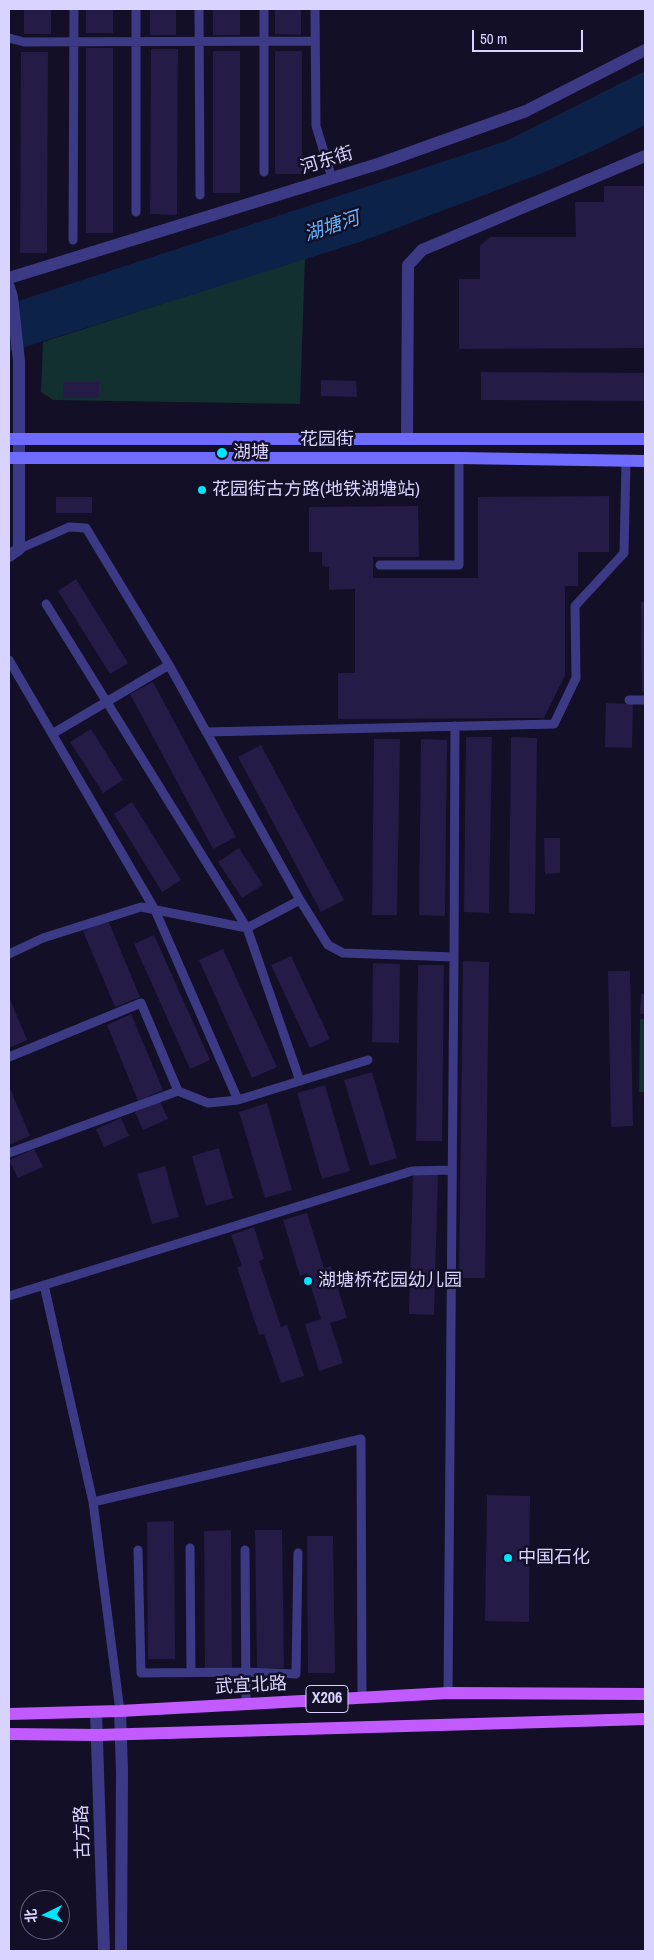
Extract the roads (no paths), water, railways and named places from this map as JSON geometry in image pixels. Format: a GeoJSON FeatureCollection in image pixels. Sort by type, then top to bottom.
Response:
{"type":"FeatureCollection","features":[{"type":"Feature","properties":{"kind":"main road","name":"花园街"},"geometry":{"type":"LineString","coordinates":[[13,439],[645,439]]}},
{"type":"Feature","properties":{"kind":"main road","name":"花园街"},"geometry":{"type":"LineString","coordinates":[[13,458],[459,458],[645,461]]}},
{"type":"Feature","properties":{"kind":"main road","name":"武宜北路"},"geometry":{"type":"LineString","coordinates":[[9,1714],[120,1711],[448,1693],[645,1694]]}},
{"type":"Feature","properties":{"kind":"main road","name":"X206"},"geometry":{"type":"LineString","coordinates":[[9,1734],[98,1735],[645,1719]]}},
{"type":"Feature","properties":{"kind":"street","name":"河东街"},"geometry":{"type":"LineString","coordinates":[[9,278],[382,163],[526,111],[645,50]]}},
{"type":"Feature","properties":{"kind":"street"},"geometry":{"type":"LineString","coordinates":[[407,439],[408,265],[422,250],[645,156]]}},
{"type":"Feature","properties":{"kind":"street"},"geometry":{"type":"LineString","coordinates":[[10,292],[19,361],[13,439],[14,553]]}},
{"type":"Feature","properties":{"kind":"street"},"geometry":{"type":"LineString","coordinates":[[120,1711],[122,1734],[121,1951]]}},
{"type":"Feature","properties":{"kind":"street","name":"古方路"},"geometry":{"type":"LineString","coordinates":[[96,1712],[104,1951]]}},
{"type":"Feature","properties":{"kind":"lane"},"geometry":{"type":"LineString","coordinates":[[73,240],[74,9]]}},
{"type":"Feature","properties":{"kind":"lane"},"geometry":{"type":"LineString","coordinates":[[136,9],[136,212]]}},
{"type":"Feature","properties":{"kind":"lane"},"geometry":{"type":"LineString","coordinates":[[199,9],[200,195]]}},
{"type":"Feature","properties":{"kind":"lane"},"geometry":{"type":"LineString","coordinates":[[264,9],[264,172]]}},
{"type":"Feature","properties":{"kind":"lane"},"geometry":{"type":"LineString","coordinates":[[315,9],[316,126],[332,178]]}},
{"type":"Feature","properties":{"kind":"lane"},"geometry":{"type":"LineString","coordinates":[[9,38],[24,42],[315,41]]}},
{"type":"Feature","properties":{"kind":"lane"},"geometry":{"type":"LineString","coordinates":[[380,564],[459,565],[459,458]]}},
{"type":"Feature","properties":{"kind":"lane"},"geometry":{"type":"LineString","coordinates":[[206,732],[554,724],[576,678],[575,606],[624,553],[626,461]]}},
{"type":"Feature","properties":{"kind":"lane"},"geometry":{"type":"LineString","coordinates":[[14,553],[69,527],[86,528],[169,665],[300,900],[328,945],[343,953],[454,957]]}},
{"type":"Feature","properties":{"kind":"lane"},"geometry":{"type":"LineString","coordinates":[[46,604],[246,928],[300,1081]]}},
{"type":"Feature","properties":{"kind":"lane"},"geometry":{"type":"LineString","coordinates":[[9,660],[155,910],[238,1100]]}},
{"type":"Feature","properties":{"kind":"lane"},"geometry":{"type":"LineString","coordinates":[[52,734],[169,665]]}},
{"type":"Feature","properties":{"kind":"lane"},"geometry":{"type":"LineString","coordinates":[[629,700],[645,700]]}},
{"type":"Feature","properties":{"kind":"lane"},"geometry":{"type":"LineString","coordinates":[[448,1693],[454,726]]}},
{"type":"Feature","properties":{"kind":"lane"},"geometry":{"type":"LineString","coordinates":[[9,954],[43,938],[141,907],[246,928],[300,900]]}},
{"type":"Feature","properties":{"kind":"lane"},"geometry":{"type":"LineString","coordinates":[[9,1057],[141,1003],[178,1091]]}},
{"type":"Feature","properties":{"kind":"lane"},"geometry":{"type":"LineString","coordinates":[[9,1153],[178,1091],[208,1103],[238,1100],[368,1060]]}},
{"type":"Feature","properties":{"kind":"lane"},"geometry":{"type":"LineString","coordinates":[[9,1296],[412,1171],[452,1170]]}},
{"type":"Feature","properties":{"kind":"lane"},"geometry":{"type":"LineString","coordinates":[[44,1285],[93,1502],[120,1711]]}},
{"type":"Feature","properties":{"kind":"lane"},"geometry":{"type":"LineString","coordinates":[[93,1502],[361,1438],[362,1698]]}},
{"type":"Feature","properties":{"kind":"lane"},"geometry":{"type":"LineString","coordinates":[[190,1548],[191,1672]]}},
{"type":"Feature","properties":{"kind":"lane"},"geometry":{"type":"LineString","coordinates":[[138,1550],[141,1673],[245,1672],[296,1674],[298,1553]]}},
{"type":"Feature","properties":{"kind":"lane"},"geometry":{"type":"LineString","coordinates":[[245,1550],[246,1703]]}},
{"type":"Feature","properties":{"kind":"water","name":"湖塘河"},"geometry":{"type":"Polygon","coordinates":[[[645,71],[645,125],[595,150],[545,172],[360,242],[9,352],[9,304],[506,141],[645,71]]]}},
{"type":"Feature","properties":{"kind":"place","name":"湖塘"},"geometry":{"type":"Point","coordinates":[222,453]}},
{"type":"Feature","properties":{"kind":"place","name":"花园街古方路(地铁湖塘站)"},"geometry":{"type":"Point","coordinates":[202,490]}},
{"type":"Feature","properties":{"kind":"place","name":"湖塘桥花园幼儿园"},"geometry":{"type":"Point","coordinates":[308,1281]}},
{"type":"Feature","properties":{"kind":"place","name":"中国石化"},"geometry":{"type":"Point","coordinates":[508,1558]}}]}
